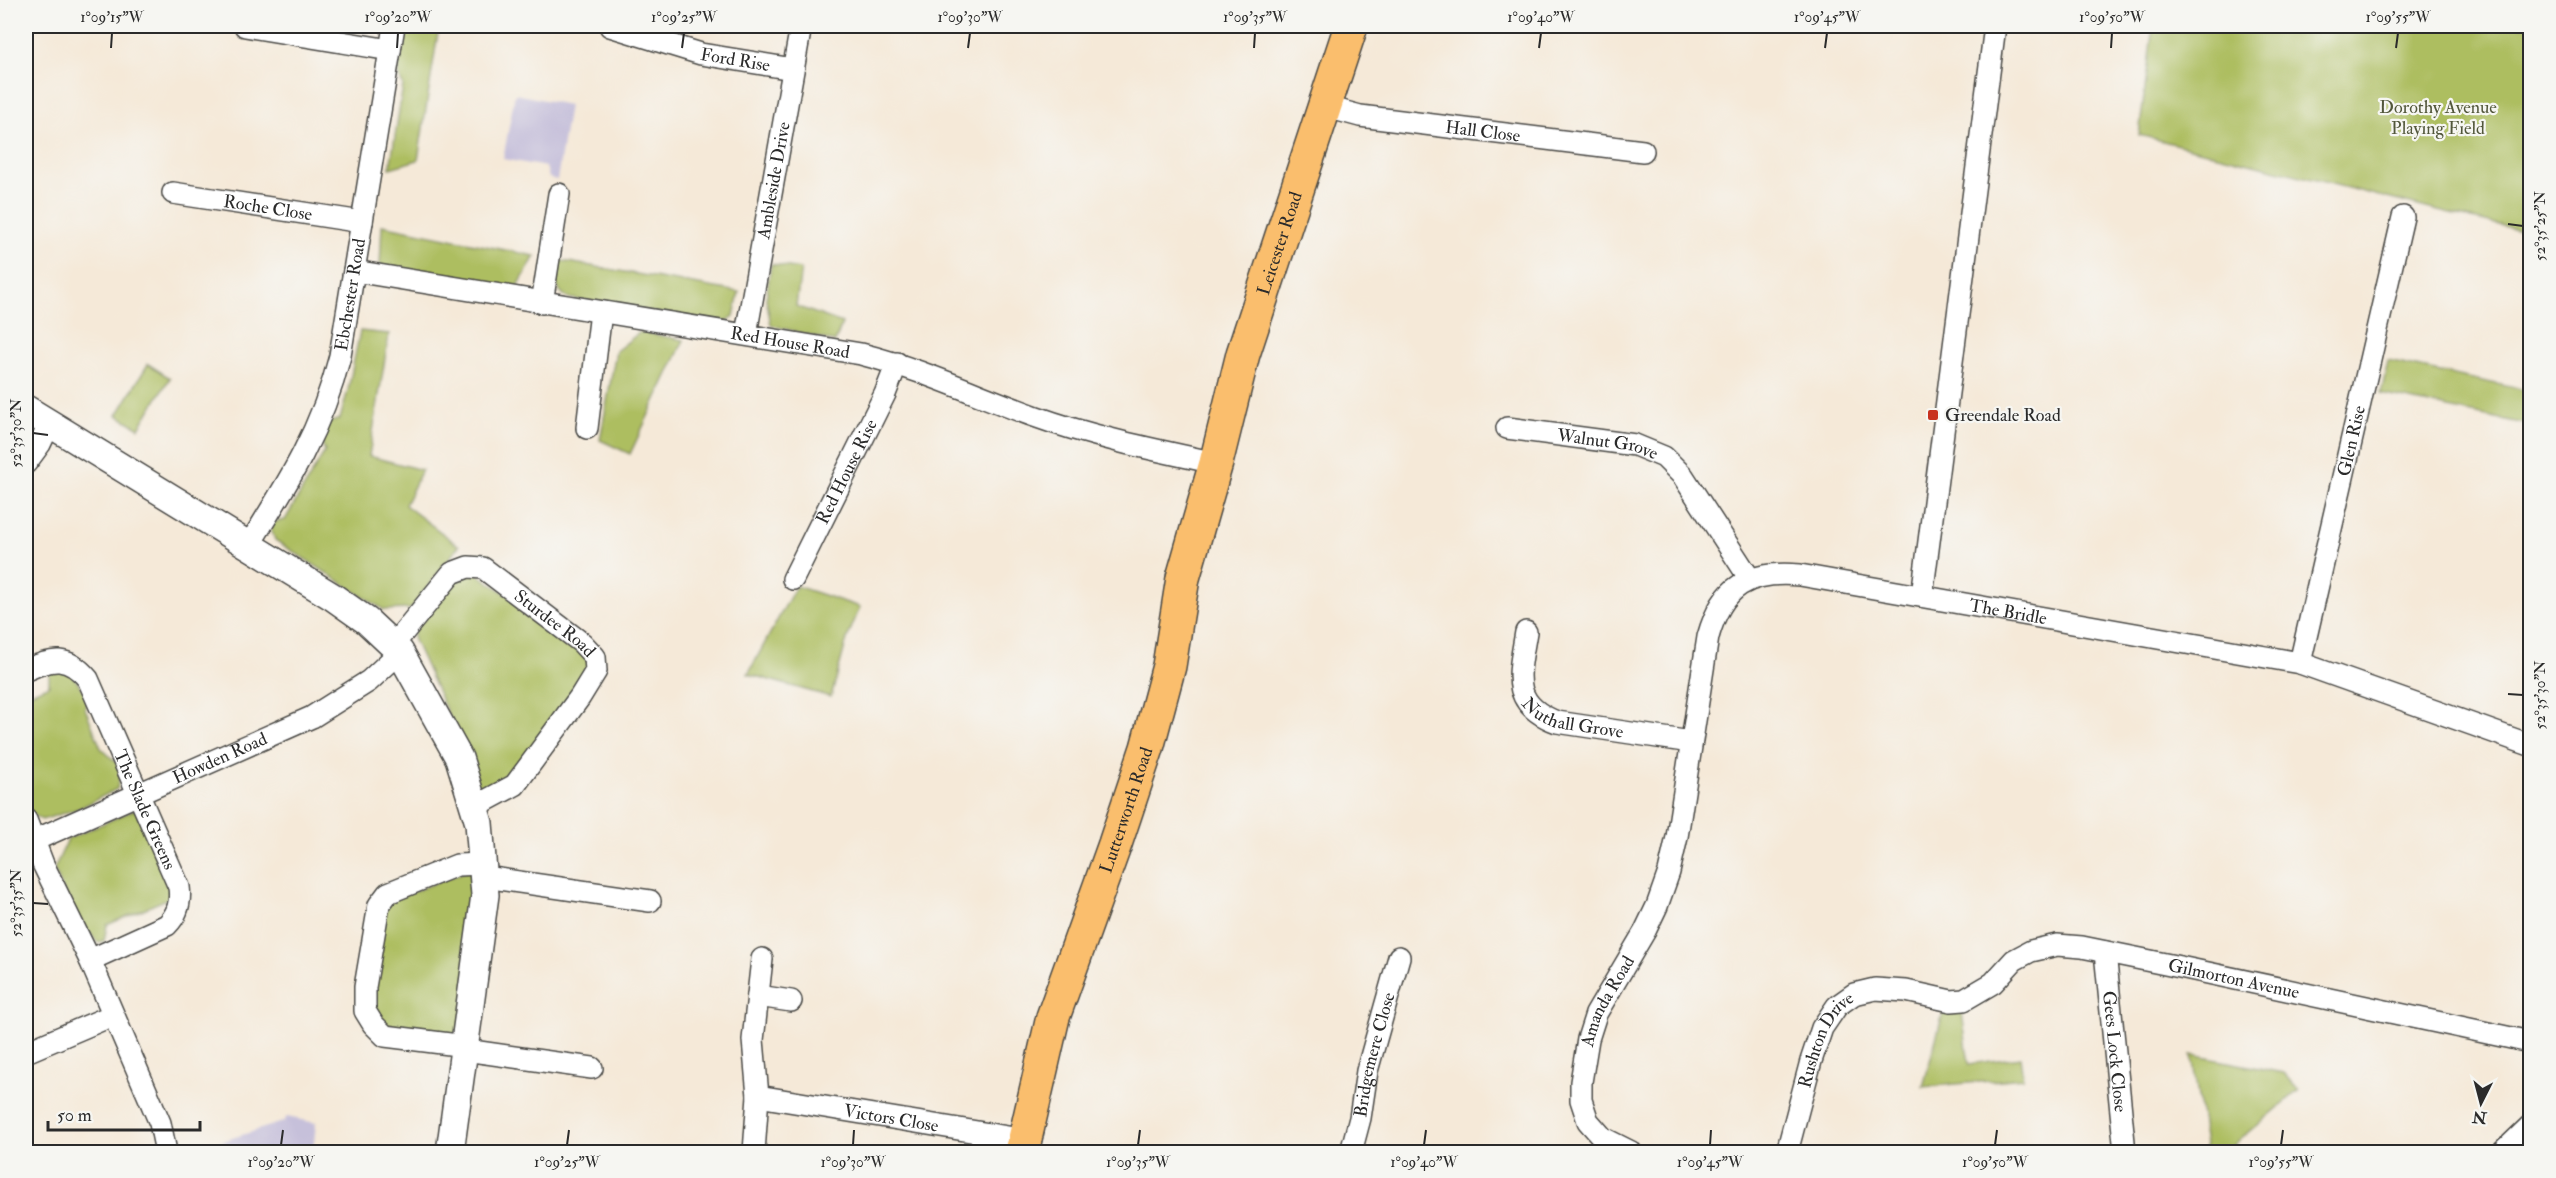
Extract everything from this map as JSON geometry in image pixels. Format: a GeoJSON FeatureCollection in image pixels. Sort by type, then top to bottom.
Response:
{"type":"FeatureCollection","features":[{"type":"Feature","properties":{"kind":"main road","name":"Leicester Road"},"geometry":{"type":"LineString","coordinates":[[1216,463],[1243,354],[1351,26]]}},
{"type":"Feature","properties":{"kind":"main road","name":"Lutterworth Road"},"geometry":{"type":"LineString","coordinates":[[1024,1146],[1053,1017],[1147,748],[1169,666],[1183,578],[1216,463]]}},
{"type":"Feature","properties":{"kind":"street"},"geometry":{"type":"LineString","coordinates":[[245,26],[390,50]]}},
{"type":"Feature","properties":{"kind":"street","name":"Ebchester Road"},"geometry":{"type":"LineString","coordinates":[[249,545],[301,460],[331,392],[340,356],[394,26]]}},
{"type":"Feature","properties":{"kind":"street","name":"Ford Rise"},"geometry":{"type":"LineString","coordinates":[[610,26],[701,54],[793,69]]}},
{"type":"Feature","properties":{"kind":"street","name":"Ambleside Drive"},"geometry":{"type":"LineString","coordinates":[[746,334],[801,26]]}},
{"type":"Feature","properties":{"kind":"street"},"geometry":{"type":"LineString","coordinates":[[1922,596],[1995,26]]}},
{"type":"Feature","properties":{"kind":"street","name":"Hall Close"},"geometry":{"type":"LineString","coordinates":[[1323,106],[1360,116],[1643,152]]}},
{"type":"Feature","properties":{"kind":"street","name":"Roche Close"},"geometry":{"type":"LineString","coordinates":[[172,193],[362,222]]}},
{"type":"Feature","properties":{"kind":"street"},"geometry":{"type":"LineString","coordinates":[[542,303],[560,194]]}},
{"type":"Feature","properties":{"kind":"street","name":"Glen Rise"},"geometry":{"type":"LineString","coordinates":[[2300,663],[2403,218]]}},
{"type":"Feature","properties":{"kind":"street","name":"Red House Road"},"geometry":{"type":"LineString","coordinates":[[354,271],[861,354],[942,378],[1035,416],[1141,447],[1216,463]]}},
{"type":"Feature","properties":{"kind":"street"},"geometry":{"type":"LineString","coordinates":[[587,428],[601,312]]}},
{"type":"Feature","properties":{"kind":"street","name":"Red House Rise"},"geometry":{"type":"LineString","coordinates":[[793,579],[885,394],[897,363]]}},
{"type":"Feature","properties":{"kind":"street"},"geometry":{"type":"LineString","coordinates":[[26,410],[249,545],[367,621],[396,648],[459,758],[479,823],[485,895],[450,1152]]}},
{"type":"Feature","properties":{"kind":"street"},"geometry":{"type":"LineString","coordinates":[[26,464],[40,444],[49,425]]}},
{"type":"Feature","properties":{"kind":"street","name":"Walnut Grove"},"geometry":{"type":"LineString","coordinates":[[1507,428],[1635,445],[1664,457],[1683,476],[1750,579]]}},
{"type":"Feature","properties":{"kind":"street","name":"Sturdee Road"},"geometry":{"type":"LineString","coordinates":[[396,648],[452,573],[468,567],[483,568],[582,643],[595,657],[596,671],[580,697],[515,786],[474,807]]}},
{"type":"Feature","properties":{"kind":"street","name":"The Bridle"},"geometry":{"type":"LineString","coordinates":[[1677,837],[1713,618],[1722,601],[1735,589],[1750,579],[1775,573],[1922,596],[2300,663],[2530,745]]}},
{"type":"Feature","properties":{"kind":"street","name":"Nuthall Grove"},"geometry":{"type":"LineString","coordinates":[[1526,632],[1520,672],[1521,689],[1527,705],[1541,716],[1557,722],[1691,742]]}},
{"type":"Feature","properties":{"kind":"street","name":"Howden Road"},"geometry":{"type":"LineString","coordinates":[[30,842],[312,717],[369,681],[396,648]]}},
{"type":"Feature","properties":{"kind":"street","name":"The Slade Greens"},"geometry":{"type":"LineString","coordinates":[[26,670],[46,661],[58,660],[80,670],[87,680],[179,887],[175,917],[167,925],[90,960]]}},
{"type":"Feature","properties":{"kind":"street"},"geometry":{"type":"LineString","coordinates":[[26,820],[30,842],[90,960],[160,1123],[166,1152]]}},
{"type":"Feature","properties":{"kind":"street","name":"Amanda Road"},"geometry":{"type":"LineString","coordinates":[[1631,1152],[1603,1138],[1588,1120],[1581,1100],[1581,1082],[1588,1039],[1596,1014],[1657,906],[1669,872],[1677,837]]}},
{"type":"Feature","properties":{"kind":"street"},"geometry":{"type":"LineString","coordinates":[[592,1068],[385,1036],[373,1024],[365,1011],[365,987],[378,905],[388,893],[457,865],[650,901]]}},
{"type":"Feature","properties":{"kind":"street","name":"Gilmorton Avenue"},"geometry":{"type":"LineString","coordinates":[[1951,1001],[1964,1000],[1977,994],[1993,983],[2014,960],[2031,951],[2057,945],[2105,952],[2530,1042]]}},
{"type":"Feature","properties":{"kind":"street","name":"Gees Lock Close"},"geometry":{"type":"LineString","coordinates":[[2105,952],[2125,1152]]}},
{"type":"Feature","properties":{"kind":"street","name":"Bridgemere Close"},"geometry":{"type":"LineString","coordinates":[[1351,1152],[1360,1118],[1367,1071],[1399,957]]}},
{"type":"Feature","properties":{"kind":"street"},"geometry":{"type":"LineString","coordinates":[[754,1152],[758,1096],[753,1040],[762,959]]}},
{"type":"Feature","properties":{"kind":"street","name":"Rushton Drive"},"geometry":{"type":"LineString","coordinates":[[1787,1152],[1822,1028],[1837,1006],[1854,994],[1875,989],[1906,991],[1951,1001]]}},
{"type":"Feature","properties":{"kind":"street"},"geometry":{"type":"LineString","coordinates":[[758,996],[791,1001]]}},
{"type":"Feature","properties":{"kind":"street"},"geometry":{"type":"LineString","coordinates":[[26,1052],[113,1015]]}},
{"type":"Feature","properties":{"kind":"street","name":"Victors Close"},"geometry":{"type":"LineString","coordinates":[[758,1096],[1024,1146]]}},
{"type":"Feature","properties":{"kind":"street"},"geometry":{"type":"LineString","coordinates":[[2503,1152],[2530,1126]]}},
{"type":"Feature","properties":{"kind":"shaded area"},"geometry":{"type":"Polygon","coordinates":[[[515,94],[569,105],[557,180],[549,178],[546,167],[503,159],[515,94]]]}},
{"type":"Feature","properties":{"kind":"shaded area"},"geometry":{"type":"Polygon","coordinates":[[[287,1117],[316,1123],[313,1152],[188,1152],[283,1122],[287,1117]]]}},
{"type":"Feature","properties":{"kind":"green space"},"geometry":{"type":"Polygon","coordinates":[[[405,26],[439,26],[418,160],[390,168],[403,85],[398,74],[405,26]]]}},
{"type":"Feature","properties":{"kind":"green space","name":"Dorothy Avenue Playing Field"},"geometry":{"type":"Polygon","coordinates":[[[2153,26],[2530,26],[2530,232],[2139,135],[2153,26]]]}},
{"type":"Feature","properties":{"kind":"green space"},"geometry":{"type":"Polygon","coordinates":[[[382,225],[535,256],[517,288],[380,266],[382,225]]]}},
{"type":"Feature","properties":{"kind":"green space"},"geometry":{"type":"Polygon","coordinates":[[[557,260],[739,292],[734,316],[727,321],[717,323],[568,298],[557,286],[555,276],[557,260]]]}},
{"type":"Feature","properties":{"kind":"green space"},"geometry":{"type":"Polygon","coordinates":[[[771,264],[801,269],[796,306],[842,323],[835,342],[771,325],[766,299],[771,264]]]}},
{"type":"Feature","properties":{"kind":"green space"},"geometry":{"type":"Polygon","coordinates":[[[360,331],[389,334],[369,456],[422,470],[405,505],[459,546],[411,609],[384,610],[275,540],[271,529],[274,522],[285,520],[325,451],[321,441],[328,423],[340,419],[360,331]]]}},
{"type":"Feature","properties":{"kind":"green space"},"geometry":{"type":"Polygon","coordinates":[[[640,332],[684,340],[630,454],[600,440],[616,351],[640,332]]]}},
{"type":"Feature","properties":{"kind":"green space"},"geometry":{"type":"Polygon","coordinates":[[[2388,361],[2530,391],[2530,425],[2381,394],[2388,361]]]}},
{"type":"Feature","properties":{"kind":"green space"},"geometry":{"type":"Polygon","coordinates":[[[148,364],[170,378],[139,428],[117,415],[148,364]]]}},
{"type":"Feature","properties":{"kind":"green space"},"geometry":{"type":"Polygon","coordinates":[[[468,567],[595,657],[532,762],[474,807],[452,723],[413,638],[414,628],[468,567]]]}},
{"type":"Feature","properties":{"kind":"green space"},"geometry":{"type":"Polygon","coordinates":[[[796,586],[860,607],[847,639],[831,697],[748,674],[796,586]]]}},
{"type":"Feature","properties":{"kind":"green space"},"geometry":{"type":"Polygon","coordinates":[[[49,668],[68,670],[88,696],[85,708],[101,748],[116,762],[121,771],[117,789],[80,808],[42,820],[31,814],[26,802],[26,695],[49,685],[49,668]]]}},
{"type":"Feature","properties":{"kind":"green space"},"geometry":{"type":"Polygon","coordinates":[[[136,809],[172,889],[169,898],[107,925],[104,941],[97,942],[88,931],[80,930],[54,869],[68,839],[136,809]]]}},
{"type":"Feature","properties":{"kind":"green space"},"geometry":{"type":"Polygon","coordinates":[[[484,864],[466,1046],[385,1036],[365,987],[379,905],[484,864]]]}},
{"type":"Feature","properties":{"kind":"green space"},"geometry":{"type":"Polygon","coordinates":[[[1961,1005],[1969,1064],[2020,1057],[2023,1078],[1923,1087],[1945,1006],[1961,1005]]]}},
{"type":"Feature","properties":{"kind":"green space"},"geometry":{"type":"Polygon","coordinates":[[[2192,1055],[2284,1073],[2299,1090],[2226,1152],[2206,1152],[2192,1055]]]}},
{"type":"Feature","properties":{"kind":"place","name":"Greendale Road"},"geometry":{"type":"Point","coordinates":[1933,415]}}]}
